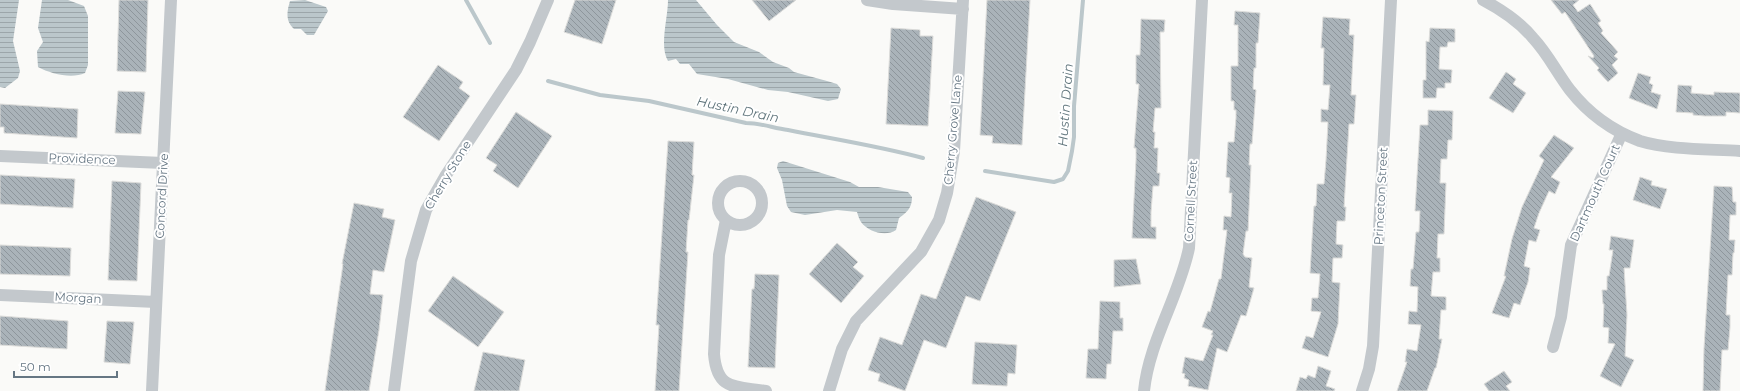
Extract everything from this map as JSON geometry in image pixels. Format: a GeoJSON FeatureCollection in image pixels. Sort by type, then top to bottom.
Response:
{"type":"FeatureCollection","features":[{"type":"Feature","properties":{"kind":"street","name":"Concord Drive"},"geometry":{"type":"LineString","coordinates":[[152,391],[171,0]]}},
{"type":"Feature","properties":{"kind":"street","name":"Cherry Stone"},"geometry":{"type":"LineString","coordinates":[[394,391],[411,261],[426,210],[446,175],[516,70],[548,0]]}},
{"type":"Feature","properties":{"kind":"street"},"geometry":{"type":"LineString","coordinates":[[867,0],[893,4],[963,4]]}},
{"type":"Feature","properties":{"kind":"street","name":"Princeton Street"},"geometry":{"type":"LineString","coordinates":[[1362,391],[1369,369],[1373,346],[1391,0]]}},
{"type":"Feature","properties":{"kind":"street"},"geometry":{"type":"LineString","coordinates":[[1482,0],[1504,12],[1520,24],[1543,49],[1570,90],[1583,105],[1602,121],[1622,133],[1641,141],[1660,145],[1740,151]]}},
{"type":"Feature","properties":{"kind":"street","name":"Cornell Street"},"geometry":{"type":"LineString","coordinates":[[1144,391],[1146,372],[1151,355],[1181,280],[1189,248],[1200,1]]}},
{"type":"Feature","properties":{"kind":"street","name":"Cherry Grove Lane"},"geometry":{"type":"LineString","coordinates":[[829,391],[842,348],[856,321],[921,252],[939,220],[948,187],[954,150],[963,4]]}},
{"type":"Feature","properties":{"kind":"street","name":"Dartmouth Court"},"geometry":{"type":"LineString","coordinates":[[1553,347],[1561,317],[1571,245],[1576,231],[1622,133]]}},
{"type":"Feature","properties":{"kind":"street","name":"Providence"},"geometry":{"type":"LineString","coordinates":[[0,156],[164,163]]}},
{"type":"Feature","properties":{"kind":"street"},"geometry":{"type":"LineString","coordinates":[[726,220],[719,255],[714,354],[717,375],[727,384],[766,391]]}},
{"type":"Feature","properties":{"kind":"street","name":"Morgan"},"geometry":{"type":"LineString","coordinates":[[0,295],[156,302]]}},
{"type":"Feature","properties":{"kind":"shaded area"},"geometry":{"type":"Polygon","coordinates":[[[0,0],[19,0],[13,41],[20,71],[18,78],[5,88],[0,87],[0,0]]]}},
{"type":"Feature","properties":{"kind":"shaded area"},"geometry":{"type":"Polygon","coordinates":[[[42,0],[68,0],[84,6],[88,16],[88,65],[85,73],[68,76],[49,72],[38,67],[37,51],[43,42],[38,28],[42,0]]]}},
{"type":"Feature","properties":{"kind":"shaded area"},"geometry":{"type":"Polygon","coordinates":[[[305,0],[326,7],[328,11],[314,35],[307,35],[301,29],[294,29],[289,23],[288,12],[290,1],[305,0]]]}},
{"type":"Feature","properties":{"kind":"shaded area"},"geometry":{"type":"Polygon","coordinates":[[[668,0],[696,0],[717,25],[734,42],[759,52],[773,62],[789,68],[794,72],[837,84],[841,89],[838,99],[828,101],[788,92],[768,90],[728,79],[697,74],[689,64],[680,64],[676,59],[668,61],[665,55],[664,40],[668,0]]]}},
{"type":"Feature","properties":{"kind":"shaded area"},"geometry":{"type":"Polygon","coordinates":[[[783,161],[850,182],[859,187],[878,187],[908,192],[912,197],[911,204],[905,214],[899,218],[896,230],[887,233],[873,231],[864,226],[857,212],[837,210],[805,215],[791,212],[787,206],[782,180],[777,168],[778,163],[783,161]]]}},
{"type":"Feature","properties":{"kind":"building"},"geometry":{"type":"Polygon","coordinates":[[[119,0],[148,0],[146,72],[117,71],[119,0]]]}},
{"type":"Feature","properties":{"kind":"building"},"geometry":{"type":"Polygon","coordinates":[[[575,0],[616,0],[602,44],[564,32],[575,0]]]}},
{"type":"Feature","properties":{"kind":"building"},"geometry":{"type":"Polygon","coordinates":[[[752,0],[796,0],[769,21],[752,0]]]}},
{"type":"Feature","properties":{"kind":"building"},"geometry":{"type":"Polygon","coordinates":[[[987,0],[1030,0],[1022,145],[992,143],[993,136],[980,135],[987,0]]]}},
{"type":"Feature","properties":{"kind":"building"},"geometry":{"type":"Polygon","coordinates":[[[1551,0],[1579,0],[1573,5],[1578,12],[1590,4],[1601,21],[1598,23],[1603,31],[1601,33],[1618,52],[1614,56],[1618,59],[1612,65],[1618,73],[1608,82],[1597,70],[1599,68],[1588,56],[1593,58],[1594,56],[1565,12],[1562,14],[1551,0]]]}},
{"type":"Feature","properties":{"kind":"building"},"geometry":{"type":"Polygon","coordinates":[[[1235,11],[1260,13],[1258,43],[1256,43],[1256,68],[1254,68],[1253,89],[1256,90],[1252,144],[1250,144],[1249,165],[1251,165],[1248,231],[1246,231],[1243,254],[1245,257],[1252,258],[1249,287],[1254,288],[1246,316],[1241,315],[1227,352],[1217,348],[1208,390],[1188,386],[1189,380],[1184,378],[1185,374],[1182,373],[1185,357],[1203,361],[1213,335],[1211,335],[1213,331],[1202,327],[1208,311],[1210,312],[1219,279],[1221,279],[1227,230],[1223,230],[1224,216],[1231,217],[1232,193],[1229,193],[1230,178],[1226,177],[1228,142],[1234,142],[1236,118],[1234,101],[1231,101],[1231,66],[1238,66],[1238,25],[1234,25],[1235,11]]]}},
{"type":"Feature","properties":{"kind":"building"},"geometry":{"type":"Polygon","coordinates":[[[1323,17],[1350,19],[1349,35],[1354,35],[1351,95],[1356,95],[1354,124],[1349,124],[1344,207],[1346,207],[1345,221],[1337,221],[1336,244],[1343,245],[1342,258],[1333,258],[1332,282],[1340,283],[1338,324],[1328,357],[1302,348],[1306,336],[1313,338],[1321,312],[1311,311],[1312,298],[1318,298],[1320,274],[1310,273],[1314,206],[1316,206],[1317,184],[1324,184],[1326,160],[1328,122],[1321,122],[1321,109],[1328,110],[1330,85],[1323,85],[1324,48],[1321,48],[1323,17]]]}},
{"type":"Feature","properties":{"kind":"building"},"geometry":{"type":"Polygon","coordinates":[[[1141,19],[1165,20],[1164,32],[1160,32],[1161,108],[1155,108],[1153,132],[1155,132],[1154,148],[1158,148],[1157,173],[1160,173],[1159,186],[1153,186],[1151,212],[1151,227],[1156,227],[1156,239],[1132,238],[1136,160],[1136,148],[1134,148],[1139,84],[1136,84],[1136,55],[1140,55],[1141,19]]]}},
{"type":"Feature","properties":{"kind":"building"},"geometry":{"type":"Polygon","coordinates":[[[891,28],[920,30],[920,36],[933,36],[928,126],[886,124],[891,28]]]}},
{"type":"Feature","properties":{"kind":"building"},"geometry":{"type":"Polygon","coordinates":[[[1430,28],[1455,29],[1455,42],[1448,42],[1447,47],[1440,47],[1439,69],[1452,70],[1451,83],[1445,83],[1445,88],[1437,88],[1436,98],[1423,98],[1423,80],[1426,80],[1426,41],[1429,42],[1430,28]]]}},
{"type":"Feature","properties":{"kind":"building"},"geometry":{"type":"Polygon","coordinates":[[[438,65],[463,82],[459,88],[470,96],[439,141],[403,117],[438,65]]]}},
{"type":"Feature","properties":{"kind":"building"},"geometry":{"type":"Polygon","coordinates":[[[1506,72],[1516,79],[1513,84],[1526,93],[1513,113],[1489,98],[1506,72]]]}},
{"type":"Feature","properties":{"kind":"building"},"geometry":{"type":"Polygon","coordinates":[[[1638,73],[1651,77],[1649,83],[1653,85],[1651,92],[1661,95],[1657,109],[1629,98],[1638,73]]]}},
{"type":"Feature","properties":{"kind":"building"},"geometry":{"type":"Polygon","coordinates":[[[1678,85],[1692,86],[1691,93],[1714,95],[1714,92],[1740,93],[1740,113],[1726,112],[1726,116],[1705,116],[1693,115],[1693,113],[1676,112],[1678,85]]]}},
{"type":"Feature","properties":{"kind":"building"},"geometry":{"type":"Polygon","coordinates":[[[118,91],[145,92],[141,134],[115,133],[118,91]]]}},
{"type":"Feature","properties":{"kind":"building"},"geometry":{"type":"Polygon","coordinates":[[[0,104],[78,109],[77,138],[4,133],[4,127],[0,127],[0,104]]]}},
{"type":"Feature","properties":{"kind":"building"},"geometry":{"type":"Polygon","coordinates":[[[1428,110],[1453,111],[1452,140],[1448,140],[1447,159],[1441,159],[1440,183],[1446,183],[1444,234],[1438,234],[1437,258],[1440,258],[1440,272],[1433,272],[1431,296],[1446,297],[1446,310],[1441,310],[1439,339],[1442,339],[1436,368],[1427,391],[1397,391],[1407,362],[1405,362],[1407,349],[1417,351],[1421,325],[1408,324],[1409,311],[1417,312],[1418,287],[1410,286],[1416,232],[1419,232],[1420,211],[1415,211],[1420,125],[1428,125],[1428,110]]]}},
{"type":"Feature","properties":{"kind":"building"},"geometry":{"type":"Polygon","coordinates":[[[516,112],[552,136],[518,188],[493,171],[497,165],[486,158],[516,112]]]}},
{"type":"Feature","properties":{"kind":"building"},"geometry":{"type":"Polygon","coordinates":[[[1554,135],[1574,148],[1551,177],[1560,182],[1555,194],[1549,191],[1539,213],[1534,228],[1540,230],[1536,242],[1529,240],[1524,266],[1530,268],[1528,282],[1520,305],[1514,303],[1509,318],[1492,313],[1506,276],[1504,276],[1512,239],[1522,207],[1544,160],[1539,156],[1554,135]]]}},
{"type":"Feature","properties":{"kind":"building"},"geometry":{"type":"Polygon","coordinates":[[[668,141],[694,142],[692,175],[694,175],[688,220],[686,252],[688,252],[679,391],[655,391],[659,325],[656,325],[668,141]]]}},
{"type":"Feature","properties":{"kind":"building"},"geometry":{"type":"Polygon","coordinates":[[[0,175],[75,179],[73,208],[0,204],[0,175]]]}},
{"type":"Feature","properties":{"kind":"building"},"geometry":{"type":"Polygon","coordinates":[[[1640,177],[1652,181],[1651,185],[1667,189],[1660,209],[1633,200],[1640,177]]]}},
{"type":"Feature","properties":{"kind":"building"},"geometry":{"type":"Polygon","coordinates":[[[112,181],[141,183],[137,281],[108,280],[112,181]]]}},
{"type":"Feature","properties":{"kind":"building"},"geometry":{"type":"Polygon","coordinates":[[[1714,186],[1732,187],[1733,202],[1736,202],[1736,215],[1730,215],[1729,240],[1735,240],[1732,275],[1728,275],[1726,315],[1730,315],[1730,327],[1728,350],[1722,350],[1720,391],[1703,391],[1704,348],[1714,186]]]}},
{"type":"Feature","properties":{"kind":"building"},"geometry":{"type":"Polygon","coordinates":[[[976,197],[1016,212],[980,301],[966,296],[946,348],[924,340],[905,391],[878,381],[880,374],[868,370],[880,337],[902,345],[921,294],[936,299],[976,197]]]}},
{"type":"Feature","properties":{"kind":"building"},"geometry":{"type":"Polygon","coordinates":[[[354,203],[384,209],[382,217],[395,220],[384,272],[373,270],[370,294],[383,295],[379,330],[369,391],[325,391],[342,264],[354,203]]]}},
{"type":"Feature","properties":{"kind":"building"},"geometry":{"type":"Polygon","coordinates":[[[1611,236],[1634,240],[1630,268],[1624,268],[1627,315],[1625,356],[1634,360],[1621,387],[1600,376],[1615,344],[1608,343],[1609,328],[1603,327],[1604,304],[1602,290],[1607,290],[1607,276],[1609,276],[1613,250],[1609,250],[1611,236]]]}},
{"type":"Feature","properties":{"kind":"building"},"geometry":{"type":"Polygon","coordinates":[[[837,243],[858,262],[853,267],[864,276],[841,303],[809,274],[837,243]]]}},
{"type":"Feature","properties":{"kind":"building"},"geometry":{"type":"Polygon","coordinates":[[[0,245],[71,248],[70,276],[0,274],[0,245]]]}},
{"type":"Feature","properties":{"kind":"building"},"geometry":{"type":"Polygon","coordinates":[[[1136,259],[1141,284],[1114,287],[1114,260],[1136,259]]]}},
{"type":"Feature","properties":{"kind":"building"},"geometry":{"type":"Polygon","coordinates":[[[755,274],[779,275],[775,368],[748,367],[752,289],[754,289],[755,274]]]}},
{"type":"Feature","properties":{"kind":"building"},"geometry":{"type":"Polygon","coordinates":[[[453,276],[504,312],[478,347],[428,311],[453,276]]]}},
{"type":"Feature","properties":{"kind":"building"},"geometry":{"type":"Polygon","coordinates":[[[1100,301],[1120,302],[1120,318],[1123,318],[1123,331],[1113,331],[1111,364],[1107,364],[1106,379],[1086,378],[1088,349],[1098,349],[1100,301]]]}},
{"type":"Feature","properties":{"kind":"building"},"geometry":{"type":"Polygon","coordinates":[[[0,316],[68,321],[67,349],[0,345],[0,316]]]}},
{"type":"Feature","properties":{"kind":"building"},"geometry":{"type":"Polygon","coordinates":[[[107,321],[134,322],[130,364],[104,362],[107,321]]]}},
{"type":"Feature","properties":{"kind":"building"},"geometry":{"type":"Polygon","coordinates":[[[975,342],[1017,345],[1015,374],[1008,373],[1007,386],[972,384],[975,342]]]}},
{"type":"Feature","properties":{"kind":"building"},"geometry":{"type":"Polygon","coordinates":[[[483,352],[525,360],[519,391],[474,391],[483,352]]]}},
{"type":"Feature","properties":{"kind":"building"},"geometry":{"type":"Polygon","coordinates":[[[1318,366],[1331,371],[1326,386],[1335,389],[1334,391],[1296,391],[1300,377],[1306,379],[1308,375],[1315,378],[1318,366]]]}},
{"type":"Feature","properties":{"kind":"building"},"geometry":{"type":"Polygon","coordinates":[[[1504,371],[1512,382],[1506,386],[1510,391],[1489,391],[1484,384],[1504,371]]]}},
{"type":"Feature","properties":{"kind":"waterway","name":"Hustin Drain"},"geometry":{"type":"LineString","coordinates":[[466,0],[490,43]]}},
{"type":"Feature","properties":{"kind":"waterway","name":"Hustin Drain"},"geometry":{"type":"LineString","coordinates":[[985,171],[1054,182],[1063,179],[1068,171],[1074,137],[1074,106],[1083,0]]}},
{"type":"Feature","properties":{"kind":"waterway","name":"Hustin Drain"},"geometry":{"type":"LineString","coordinates":[[548,81],[600,95],[649,101],[746,123],[856,143],[923,158]]}}]}
